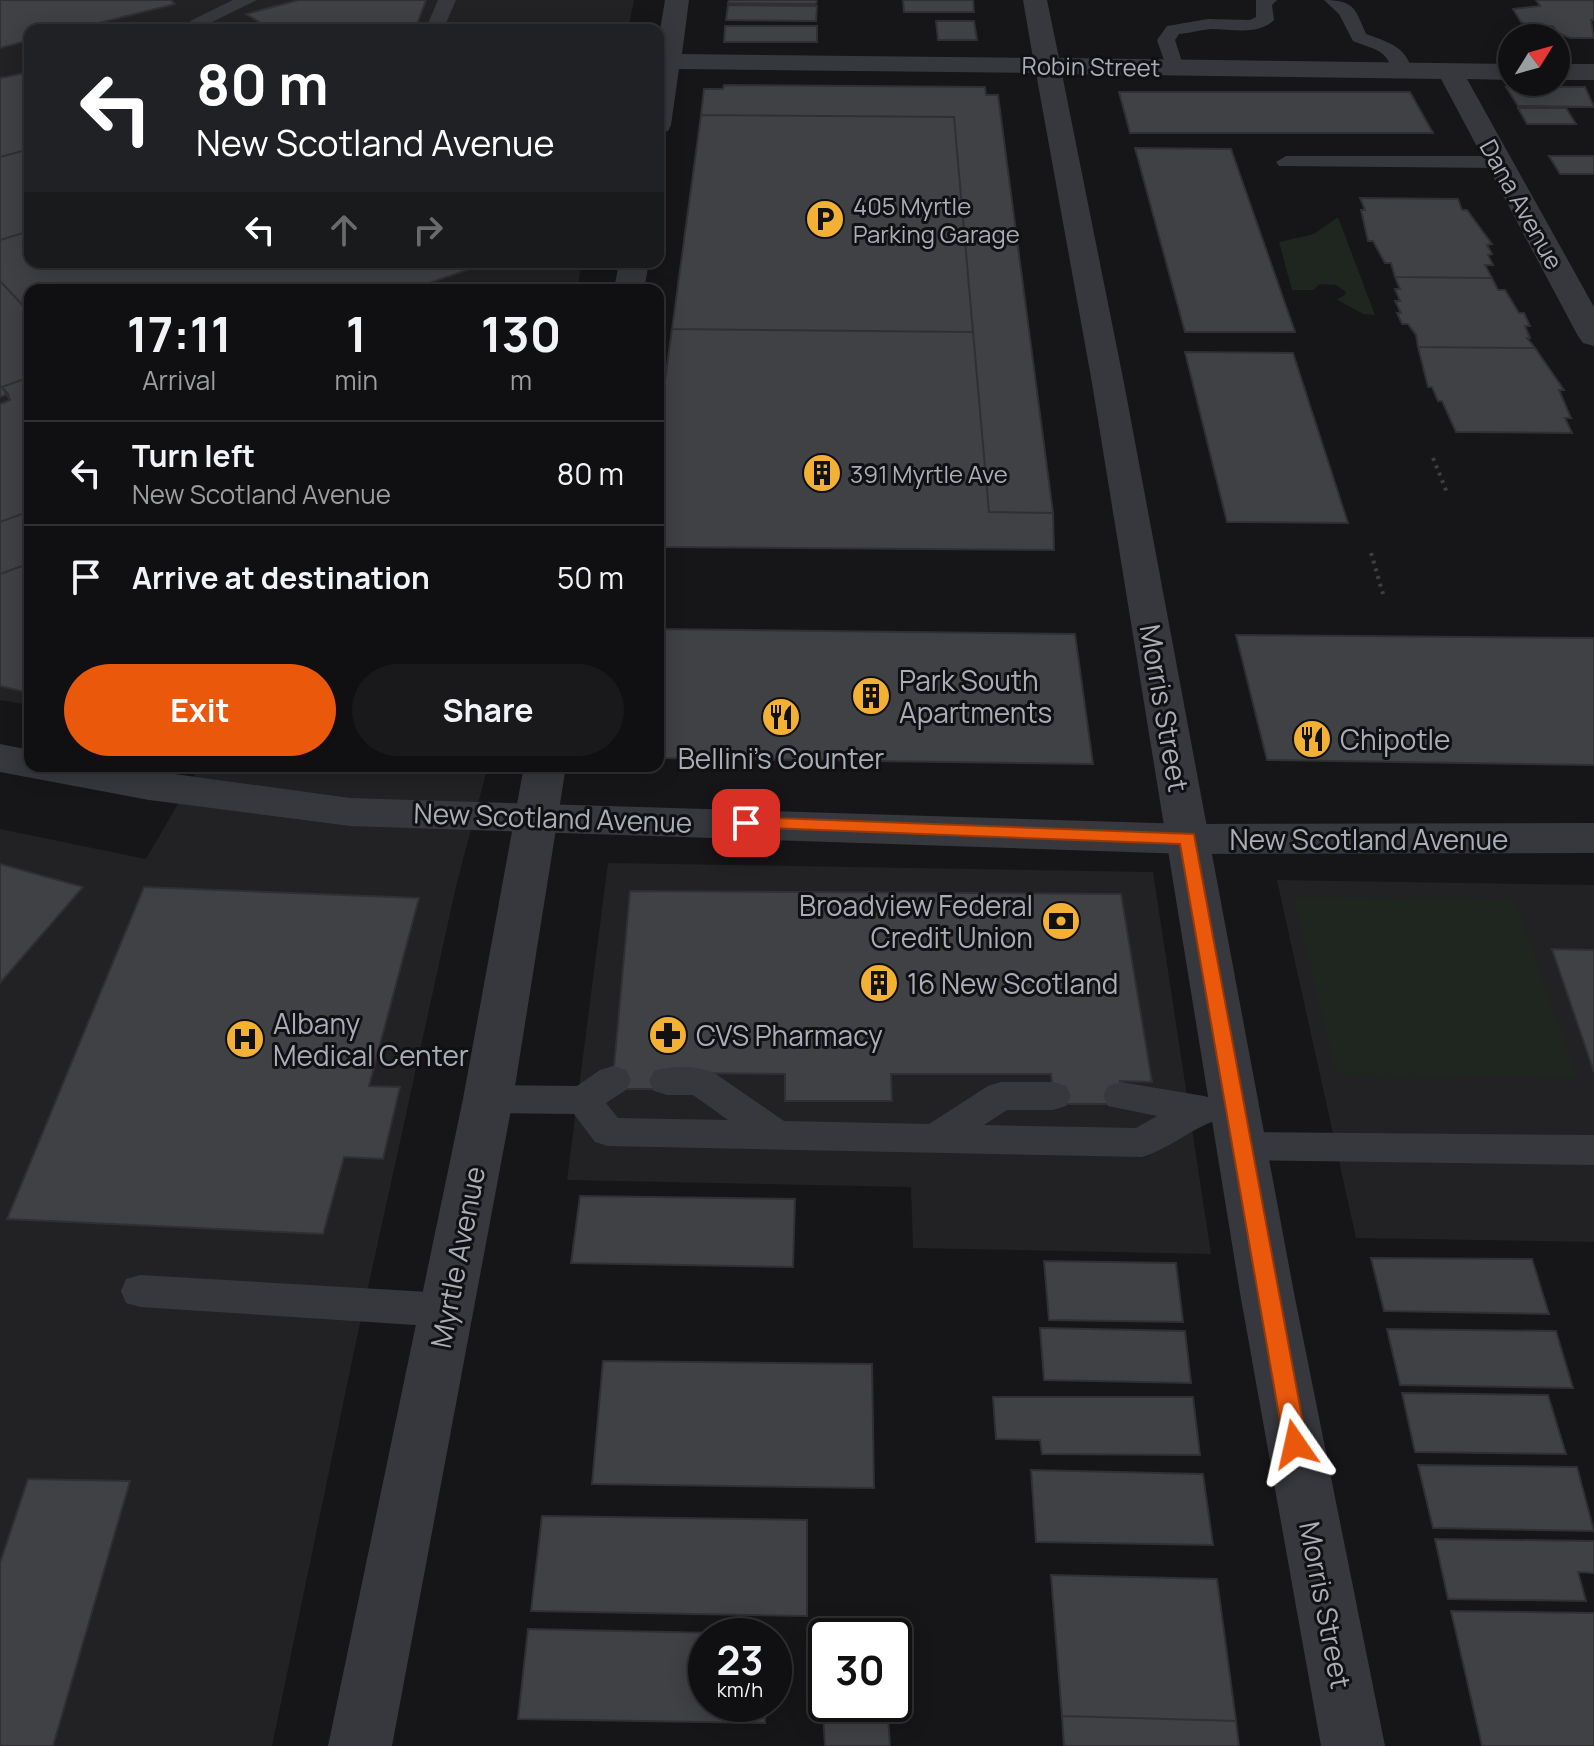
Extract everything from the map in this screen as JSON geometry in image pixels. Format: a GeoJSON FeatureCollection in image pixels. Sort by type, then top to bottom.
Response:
{"type":"FeatureCollection","features":[{"type":"Feature","properties":{"kind":"street"},"geometry":{"type":"LineString","coordinates":[[664,90],[677,0]]}},
{"type":"Feature","properties":{"kind":"street","name":"Morris Street"},"geometry":{"type":"LineString","coordinates":[[1035,0],[1108,383],[1188,839],[1224,1122],[1353,1746]]}},
{"type":"Feature","properties":{"kind":"street","name":"Robin Street"},"geometry":{"type":"LineString","coordinates":[[669,61],[1498,72]]}},
{"type":"Feature","properties":{"kind":"street","name":"Dana Avenue"},"geometry":{"type":"LineString","coordinates":[[1450,71],[1594,336]]}},
{"type":"Feature","properties":{"kind":"street"},"geometry":{"type":"LineString","coordinates":[[1570,72],[1594,72]]}},
{"type":"Feature","properties":{"kind":"street"},"geometry":{"type":"LineString","coordinates":[[0,758],[24,763]]}},
{"type":"Feature","properties":{"kind":"street","name":"New Scotland Avenue"},"geometry":{"type":"LineString","coordinates":[[75,772],[149,786],[350,812],[541,791],[1188,839],[1594,838]]}},
{"type":"Feature","properties":{"kind":"street","name":"Myrtle Avenue"},"geometry":{"type":"LineString","coordinates":[[360,1746],[488,1099],[541,791]]}},
{"type":"Feature","properties":{"kind":"lane"},"geometry":{"type":"LineString","coordinates":[[204,24],[199,21],[248,0]]}},
{"type":"Feature","properties":{"kind":"lane"},"geometry":{"type":"LineString","coordinates":[[437,24],[447,0]]}},
{"type":"Feature","properties":{"kind":"lane"},"geometry":{"type":"LineString","coordinates":[[1175,68],[1166,40],[1173,30],[1208,24],[1252,25],[1265,20],[1263,3],[1268,0]]}},
{"type":"Feature","properties":{"kind":"lane"},"geometry":{"type":"LineString","coordinates":[[1333,0],[1347,11],[1359,37],[1387,48],[1400,58],[1403,71]]}},
{"type":"Feature","properties":{"kind":"lane"},"geometry":{"type":"LineString","coordinates":[[1286,162],[1499,162]]}},
{"type":"Feature","properties":{"kind":"lane"},"geometry":{"type":"LineString","coordinates":[[488,1099],[584,1100],[613,1080]]}},
{"type":"Feature","properties":{"kind":"lane"},"geometry":{"type":"LineString","coordinates":[[667,1081],[700,1082],[774,1133]]}},
{"type":"Feature","properties":{"kind":"lane"},"geometry":{"type":"LineString","coordinates":[[936,1138],[1001,1096],[1053,1096]]}},
{"type":"Feature","properties":{"kind":"lane"},"geometry":{"type":"LineString","coordinates":[[1121,1096],[1224,1122],[1594,1150]]}},
{"type":"Feature","properties":{"kind":"lane"},"geometry":{"type":"LineString","coordinates":[[584,1100],[608,1132],[774,1133],[1142,1143],[1224,1122]]}},
{"type":"Feature","properties":{"kind":"lane"},"geometry":{"type":"LineString","coordinates":[[140,1291],[446,1310]]}},
{"type":"Feature","properties":{"kind":"path"},"geometry":{"type":"LineString","coordinates":[[1433,458],[1448,495]]}},
{"type":"Feature","properties":{"kind":"path"},"geometry":{"type":"LineString","coordinates":[[1371,553],[1383,594]]}},
{"type":"Feature","properties":{"kind":"shaded area"},"geometry":{"type":"Polygon","coordinates":[[[0,0],[634,0],[629,24],[24,24],[24,268],[581,268],[578,284],[24,284],[24,704],[0,700],[0,0]]]}},
{"type":"Feature","properties":{"kind":"shaded area"},"geometry":{"type":"Polygon","coordinates":[[[1338,217],[1375,315],[1363,314],[1336,299],[1346,292],[1336,285],[1320,284],[1313,290],[1292,290],[1279,242],[1314,234],[1338,217]]]}},
{"type":"Feature","properties":{"kind":"shaded area"},"geometry":{"type":"Polygon","coordinates":[[[197,772],[486,772],[457,882],[353,1356],[272,1746],[0,1746],[0,829],[146,859],[197,772]]]}},
{"type":"Feature","properties":{"kind":"shaded area"},"geometry":{"type":"Polygon","coordinates":[[[608,863],[1153,872],[1211,1254],[913,1248],[911,1187],[567,1180],[608,863]]]}},
{"type":"Feature","properties":{"kind":"shaded area"},"geometry":{"type":"Polygon","coordinates":[[[1277,880],[1594,885],[1594,1242],[1356,1238],[1277,880]]]}},
{"type":"Feature","properties":{"kind":"shaded area"},"geometry":{"type":"Polygon","coordinates":[[[1294,897],[1515,900],[1577,1077],[1336,1074],[1294,897]]]}},
{"type":"Feature","properties":{"kind":"building"},"geometry":{"type":"Polygon","coordinates":[[[0,0],[171,0],[175,4],[95,24],[24,24],[24,42],[0,48],[0,0]]]}},
{"type":"Feature","properties":{"kind":"building"},"geometry":{"type":"Polygon","coordinates":[[[299,0],[426,0],[417,24],[262,24],[246,14],[299,0]]]}},
{"type":"Feature","properties":{"kind":"building"},"geometry":{"type":"Polygon","coordinates":[[[729,0],[817,0],[816,4],[728,3],[729,0]]]}},
{"type":"Feature","properties":{"kind":"building"},"geometry":{"type":"Polygon","coordinates":[[[903,0],[973,0],[974,12],[904,12],[903,0]]]}},
{"type":"Feature","properties":{"kind":"building"},"geometry":{"type":"Polygon","coordinates":[[[1536,0],[1594,0],[1594,20],[1591,20],[1594,38],[1570,38],[1570,24],[1526,24],[1521,22],[1513,9],[1540,6],[1536,0]]]}},
{"type":"Feature","properties":{"kind":"building"},"geometry":{"type":"Polygon","coordinates":[[[728,5],[817,6],[816,21],[726,20],[728,5]]]}},
{"type":"Feature","properties":{"kind":"building"},"geometry":{"type":"Polygon","coordinates":[[[936,21],[974,21],[977,40],[938,40],[936,21]]]}},
{"type":"Feature","properties":{"kind":"building"},"geometry":{"type":"Polygon","coordinates":[[[725,26],[817,26],[817,42],[724,42],[725,26]]]}},
{"type":"Feature","properties":{"kind":"building"},"geometry":{"type":"Polygon","coordinates":[[[24,73],[24,151],[0,157],[0,78],[24,73]]]}},
{"type":"Feature","properties":{"kind":"building"},"geometry":{"type":"Polygon","coordinates":[[[24,73],[24,151],[0,157],[0,78],[24,73]]]}},
{"type":"Feature","properties":{"kind":"building"},"geometry":{"type":"Polygon","coordinates":[[[724,85],[985,87],[986,95],[998,95],[1053,513],[989,512],[954,117],[701,115],[704,89],[723,89],[724,85]]]}},
{"type":"Feature","properties":{"kind":"building"},"geometry":{"type":"Polygon","coordinates":[[[1570,87],[1585,87],[1594,107],[1518,106],[1512,96],[1570,96],[1570,87]]]}},
{"type":"Feature","properties":{"kind":"building"},"geometry":{"type":"Polygon","coordinates":[[[1119,92],[1410,92],[1433,133],[1130,133],[1119,92]]]}},
{"type":"Feature","properties":{"kind":"building"},"geometry":{"type":"Polygon","coordinates":[[[1518,108],[1566,108],[1576,124],[1527,124],[1518,108]]]}},
{"type":"Feature","properties":{"kind":"building","name":"405 Myrtle Parking Garage"},"geometry":{"type":"Polygon","coordinates":[[[701,115],[954,117],[973,332],[672,329],[701,115]]]}},
{"type":"Feature","properties":{"kind":"building"},"geometry":{"type":"Polygon","coordinates":[[[1135,148],[1231,149],[1295,332],[1185,332],[1135,148]]]}},
{"type":"Feature","properties":{"kind":"building"},"geometry":{"type":"Polygon","coordinates":[[[24,151],[24,233],[0,240],[0,157],[24,151]]]}},
{"type":"Feature","properties":{"kind":"building"},"geometry":{"type":"Polygon","coordinates":[[[1549,156],[1594,156],[1594,174],[1560,174],[1549,156]]]}},
{"type":"Feature","properties":{"kind":"building"},"geometry":{"type":"Polygon","coordinates":[[[1360,198],[1458,199],[1462,210],[1467,210],[1492,244],[1487,245],[1493,265],[1485,265],[1492,278],[1395,277],[1391,263],[1385,263],[1373,241],[1368,241],[1361,210],[1365,210],[1360,198]]]}},
{"type":"Feature","properties":{"kind":"building"},"geometry":{"type":"Polygon","coordinates":[[[24,233],[24,268],[473,268],[432,282],[434,284],[24,284],[24,513],[0,522],[0,404],[10,400],[8,394],[0,397],[0,240],[24,233]]]}},
{"type":"Feature","properties":{"kind":"building"},"geometry":{"type":"Polygon","coordinates":[[[24,233],[24,268],[473,268],[432,282],[434,284],[24,284],[24,307],[0,281],[0,240],[24,233]]]}},
{"type":"Feature","properties":{"kind":"building"},"geometry":{"type":"Polygon","coordinates":[[[1395,277],[1492,278],[1498,290],[1505,290],[1519,313],[1524,313],[1530,326],[1525,326],[1530,338],[1527,338],[1535,348],[1418,347],[1416,335],[1408,324],[1402,324],[1397,313],[1401,313],[1395,301],[1400,301],[1395,289],[1400,289],[1395,277]]]}},
{"type":"Feature","properties":{"kind":"building"},"geometry":{"type":"Polygon","coordinates":[[[0,281],[24,307],[24,379],[2,387],[8,394],[0,397],[0,281]]]}},
{"type":"Feature","properties":{"kind":"building","name":"391 Myrtle Ave"},"geometry":{"type":"Polygon","coordinates":[[[672,329],[973,332],[989,512],[1053,513],[1054,550],[664,547],[664,388],[672,329]]]}},
{"type":"Feature","properties":{"kind":"building"},"geometry":{"type":"Polygon","coordinates":[[[1418,347],[1535,348],[1564,390],[1559,390],[1571,418],[1565,418],[1572,433],[1456,432],[1442,401],[1438,401],[1432,387],[1428,387],[1418,347]]]}},
{"type":"Feature","properties":{"kind":"building"},"geometry":{"type":"Polygon","coordinates":[[[1185,352],[1293,353],[1348,523],[1227,522],[1185,352]]]}},
{"type":"Feature","properties":{"kind":"building"},"geometry":{"type":"Polygon","coordinates":[[[24,379],[24,692],[0,686],[0,404],[10,400],[2,387],[24,379]]]}},
{"type":"Feature","properties":{"kind":"building"},"geometry":{"type":"Polygon","coordinates":[[[24,565],[24,692],[0,686],[0,574],[24,565]]]}},
{"type":"Feature","properties":{"kind":"building","name":"Park South Apartments"},"geometry":{"type":"Polygon","coordinates":[[[664,629],[1075,634],[1093,764],[664,758],[664,629]]]}},
{"type":"Feature","properties":{"kind":"building"},"geometry":{"type":"Polygon","coordinates":[[[1236,635],[1594,638],[1594,765],[1267,760],[1236,635]]]}},
{"type":"Feature","properties":{"kind":"building"},"geometry":{"type":"Polygon","coordinates":[[[0,864],[83,887],[0,983],[0,864]]]}},
{"type":"Feature","properties":{"kind":"building"},"geometry":{"type":"Polygon","coordinates":[[[144,887],[419,898],[369,1086],[400,1087],[383,1159],[344,1157],[323,1234],[7,1219],[144,887]]]}},
{"type":"Feature","properties":{"kind":"building","name":"16 New Scotland"},"geometry":{"type":"Polygon","coordinates":[[[630,891],[1121,894],[1152,1082],[1120,1081],[1122,1104],[1054,1104],[1051,1074],[891,1074],[892,1101],[785,1101],[785,1074],[668,1073],[666,1089],[612,1089],[630,891]]]}},
{"type":"Feature","properties":{"kind":"building"},"geometry":{"type":"Polygon","coordinates":[[[1552,949],[1594,950],[1594,1072],[1552,949]]]}},
{"type":"Feature","properties":{"kind":"building"},"geometry":{"type":"Polygon","coordinates":[[[580,1196],[795,1199],[793,1267],[571,1263],[580,1196]]]}},
{"type":"Feature","properties":{"kind":"building"},"geometry":{"type":"Polygon","coordinates":[[[1371,1258],[1532,1259],[1549,1314],[1384,1311],[1371,1258]]]}},
{"type":"Feature","properties":{"kind":"building"},"geometry":{"type":"Polygon","coordinates":[[[1044,1261],[1176,1263],[1183,1322],[1049,1320],[1044,1261]]]}},
{"type":"Feature","properties":{"kind":"building"},"geometry":{"type":"Polygon","coordinates":[[[1040,1328],[1185,1331],[1191,1383],[1044,1380],[1040,1328]]]}},
{"type":"Feature","properties":{"kind":"building"},"geometry":{"type":"Polygon","coordinates":[[[1387,1329],[1556,1331],[1573,1388],[1400,1385],[1387,1329]]]}},
{"type":"Feature","properties":{"kind":"building"},"geometry":{"type":"Polygon","coordinates":[[[603,1361],[872,1364],[874,1488],[592,1484],[603,1361]]]}},
{"type":"Feature","properties":{"kind":"building"},"geometry":{"type":"Polygon","coordinates":[[[1402,1393],[1548,1395],[1566,1454],[1415,1452],[1402,1393]]]}},
{"type":"Feature","properties":{"kind":"building"},"geometry":{"type":"Polygon","coordinates":[[[993,1397],[1193,1397],[1200,1455],[1042,1454],[1040,1440],[996,1439],[993,1397]]]}},
{"type":"Feature","properties":{"kind":"building"},"geometry":{"type":"Polygon","coordinates":[[[1418,1465],[1577,1467],[1594,1531],[1433,1528],[1418,1465]]]}},
{"type":"Feature","properties":{"kind":"building"},"geometry":{"type":"Polygon","coordinates":[[[1031,1470],[1203,1474],[1213,1545],[1036,1542],[1031,1470]]]}},
{"type":"Feature","properties":{"kind":"building"},"geometry":{"type":"Polygon","coordinates":[[[28,1479],[130,1481],[53,1746],[0,1746],[0,1563],[28,1479]]]}},
{"type":"Feature","properties":{"kind":"building"},"geometry":{"type":"Polygon","coordinates":[[[542,1516],[807,1520],[807,1616],[531,1611],[542,1516]]]}},
{"type":"Feature","properties":{"kind":"building"},"geometry":{"type":"Polygon","coordinates":[[[1435,1539],[1594,1541],[1594,1573],[1578,1572],[1586,1601],[1448,1599],[1435,1539]]]}},
{"type":"Feature","properties":{"kind":"building"},"geometry":{"type":"Polygon","coordinates":[[[1051,1575],[1217,1579],[1236,1721],[1062,1716],[1051,1575]]]}},
{"type":"Feature","properties":{"kind":"building"},"geometry":{"type":"Polygon","coordinates":[[[1451,1611],[1594,1613],[1594,1746],[1482,1746],[1451,1611]]]}},
{"type":"Feature","properties":{"kind":"building"},"geometry":{"type":"Polygon","coordinates":[[[528,1629],[688,1632],[688,1722],[518,1719],[528,1629]]]}},
{"type":"Feature","properties":{"kind":"building"},"geometry":{"type":"Polygon","coordinates":[[[1062,1716],[1236,1721],[1239,1746],[1064,1746],[1062,1716]]]}},
{"type":"Feature","properties":{"kind":"building"},"geometry":{"type":"Polygon","coordinates":[[[824,1722],[888,1722],[890,1746],[825,1746],[824,1722]]]}},
{"type":"Feature","properties":{"kind":"place","name":"405 Myrtle Parking Garage"},"geometry":{"type":"Point","coordinates":[825,219]}},
{"type":"Feature","properties":{"kind":"place","name":"391 Myrtle Ave"},"geometry":{"type":"Point","coordinates":[822,473]}},
{"type":"Feature","properties":{"kind":"place","name":"Park South Apartments"},"geometry":{"type":"Point","coordinates":[871,696]}},
{"type":"Feature","properties":{"kind":"place","name":"Bellini's Counter"},"geometry":{"type":"Point","coordinates":[781,717]}},
{"type":"Feature","properties":{"kind":"place","name":"Chipotle"},"geometry":{"type":"Point","coordinates":[1312,739]}},
{"type":"Feature","properties":{"kind":"place","name":"Broadview Federal Credit Union"},"geometry":{"type":"Point","coordinates":[1061,921]}},
{"type":"Feature","properties":{"kind":"place","name":"16 New Scotland"},"geometry":{"type":"Point","coordinates":[879,983]}},
{"type":"Feature","properties":{"kind":"place","name":"CVS Pharmacy"},"geometry":{"type":"Point","coordinates":[668,1035]}},
{"type":"Feature","properties":{"kind":"place","name":"Albany Medical Center"},"geometry":{"type":"Point","coordinates":[245,1039]}},
{"type":"Feature","properties":{"kind":"route"},"geometry":{"type":"LineString","coordinates":[[746,823],[1188,839],[1295,1444]]}}]}
